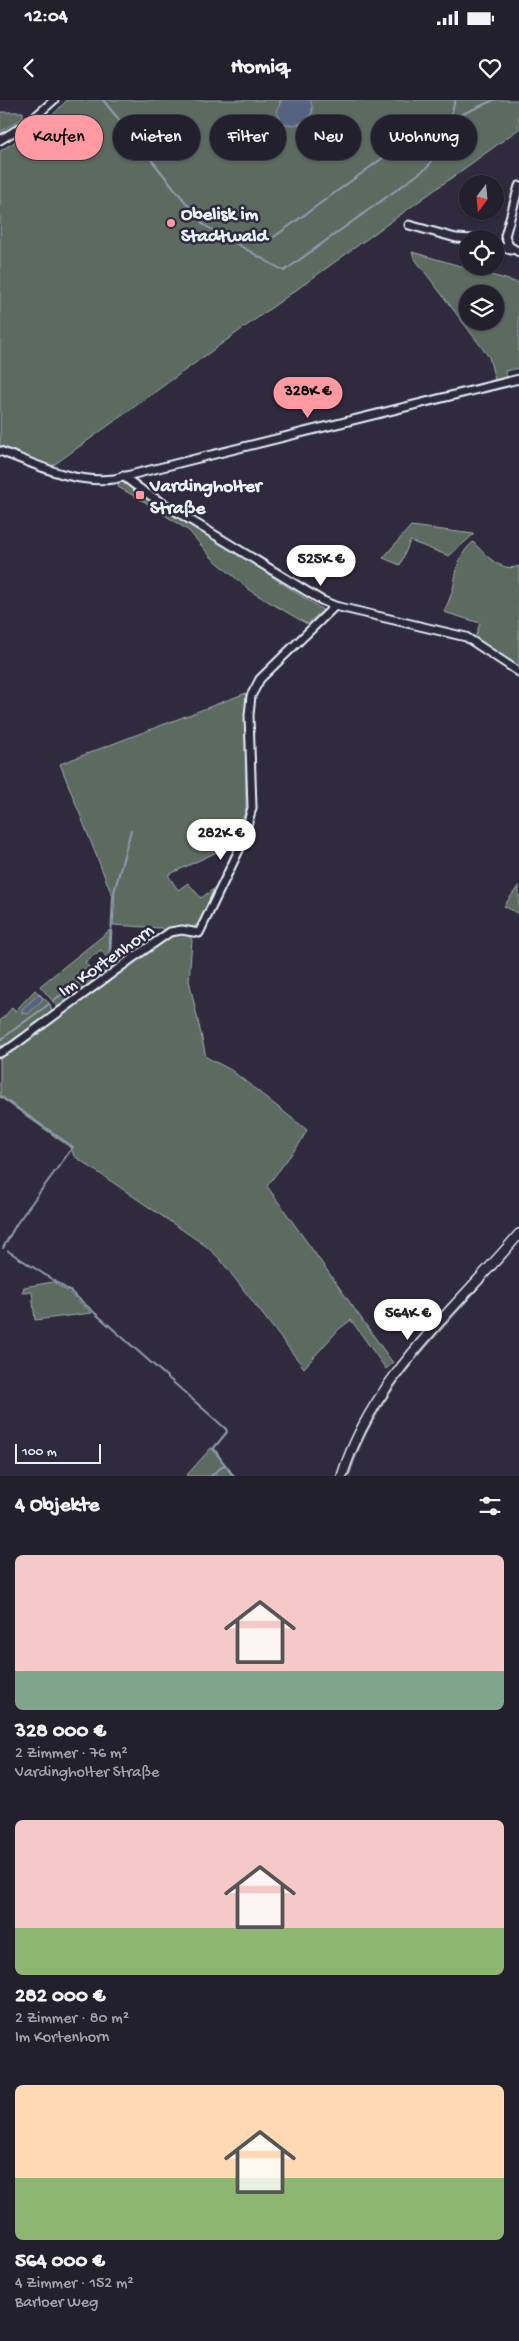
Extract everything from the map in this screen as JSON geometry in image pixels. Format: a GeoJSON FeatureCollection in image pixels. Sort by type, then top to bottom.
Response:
{"type":"FeatureCollection","features":[{"type":"Feature","properties":{"kind":"street"},"geometry":{"type":"LineString","coordinates":[[0,140],[28,123],[54,100]]}},
{"type":"Feature","properties":{"kind":"street"},"geometry":{"type":"LineString","coordinates":[[517,251],[509,246],[505,236],[519,186]]}},
{"type":"Feature","properties":{"kind":"street"},"geometry":{"type":"LineString","coordinates":[[409,225],[459,238]]}},
{"type":"Feature","properties":{"kind":"street"},"geometry":{"type":"LineString","coordinates":[[504,247],[517,251]]}},
{"type":"Feature","properties":{"kind":"street"},"geometry":{"type":"LineString","coordinates":[[1,452],[70,477],[97,481],[519,379]]}},
{"type":"Feature","properties":{"kind":"street"},"geometry":{"type":"LineString","coordinates":[[124,476],[143,491],[321,600],[335,606],[466,637],[519,672]]}},
{"type":"Feature","properties":{"kind":"street","name":"Im Kortenhorn"},"geometry":{"type":"LineString","coordinates":[[0,1053],[13,1046],[170,932],[182,930],[199,933],[241,846],[252,808],[249,716],[251,696],[260,680],[335,606]]}},
{"type":"Feature","properties":{"kind":"street"},"geometry":{"type":"LineString","coordinates":[[342,1476],[358,1434],[396,1373],[519,1234]]}},
{"type":"Feature","properties":{"kind":"green space"},"geometry":{"type":"Polygon","coordinates":[[[67,100],[282,100],[279,102],[301,115],[296,115],[296,160],[361,160],[361,115],[310,115],[313,111],[310,100],[519,100],[519,129],[477,159],[477,115],[371,115],[371,160],[476,160],[51,467],[0,448],[0,151],[15,142],[15,160],[103,160],[103,115],[53,115],[67,100]]]}},
{"type":"Feature","properties":{"kind":"green space"},"geometry":{"type":"Polygon","coordinates":[[[0,112],[23,112],[23,115],[15,115],[15,123],[0,132],[0,112]]]}},
{"type":"Feature","properties":{"kind":"green space"},"geometry":{"type":"Polygon","coordinates":[[[412,252],[459,266],[459,275],[491,275],[519,283],[519,368],[505,371],[507,377],[495,380],[489,357],[469,330],[504,330],[504,285],[459,285],[459,317],[415,259],[412,252]]]}},
{"type":"Feature","properties":{"kind":"green space"},"geometry":{"type":"Polygon","coordinates":[[[126,481],[323,610],[307,624],[252,592],[211,557],[189,531],[118,487],[119,483],[126,481]]]}},
{"type":"Feature","properties":{"kind":"green space"},"geometry":{"type":"Polygon","coordinates":[[[411,526],[474,534],[449,556],[410,541],[400,565],[383,558],[411,526]]]}},
{"type":"Feature","properties":{"kind":"green space"},"geometry":{"type":"Polygon","coordinates":[[[473,542],[499,565],[505,567],[519,566],[519,667],[475,638],[480,623],[444,612],[452,592],[461,558],[473,542]]]}},
{"type":"Feature","properties":{"kind":"green space"},"geometry":{"type":"Polygon","coordinates":[[[246,693],[246,807],[236,843],[168,875],[178,890],[188,883],[201,898],[215,888],[198,924],[192,928],[177,927],[166,932],[161,928],[113,925],[115,894],[112,895],[60,764],[246,693]]]}},
{"type":"Feature","properties":{"kind":"green space"},"geometry":{"type":"Polygon","coordinates":[[[519,885],[519,914],[504,906],[519,885]]]}},
{"type":"Feature","properties":{"kind":"green space"},"geometry":{"type":"Polygon","coordinates":[[[110,930],[108,959],[101,950],[85,962],[92,971],[105,961],[110,969],[60,1007],[56,1005],[40,986],[110,930]]]}},
{"type":"Feature","properties":{"kind":"green space"},"geometry":{"type":"Polygon","coordinates":[[[181,933],[189,935],[192,940],[189,980],[206,1057],[231,1070],[307,1130],[300,1143],[267,1186],[393,1363],[386,1369],[351,1320],[339,1329],[304,1368],[219,1258],[206,1246],[74,1156],[71,1148],[0,1097],[0,1056],[122,968],[174,935],[181,933]]]}},
{"type":"Feature","properties":{"kind":"green space"},"geometry":{"type":"Polygon","coordinates":[[[35,990],[50,1004],[52,1012],[0,1049],[0,1021],[12,1008],[15,1011],[35,990]]]}},
{"type":"Feature","properties":{"kind":"green space"},"geometry":{"type":"Polygon","coordinates":[[[53,1282],[68,1292],[92,1313],[35,1320],[32,1292],[22,1293],[24,1287],[53,1282]]]}},
{"type":"Feature","properties":{"kind":"green space"},"geometry":{"type":"Polygon","coordinates":[[[484,1282],[424,1349],[388,1396],[373,1421],[349,1476],[345,1476],[360,1437],[396,1378],[479,1283],[484,1282]]]}},
{"type":"Feature","properties":{"kind":"green space"},"geometry":{"type":"Polygon","coordinates":[[[211,1448],[215,1449],[232,1476],[186,1476],[211,1448]]]}},
{"type":"Feature","properties":{"kind":"water"},"geometry":{"type":"Polygon","coordinates":[[[282,100],[310,100],[312,106],[310,115],[296,115],[295,125],[286,124],[286,115],[278,115],[276,111],[282,100]]]}},
{"type":"Feature","properties":{"kind":"water"},"geometry":{"type":"Polygon","coordinates":[[[40,995],[43,999],[28,1014],[22,1013],[22,1009],[40,995]]]}},
{"type":"Feature","properties":{"kind":"waterway"},"geometry":{"type":"LineString","coordinates":[[103,100],[204,225],[284,271],[428,167],[450,120],[455,100]]}},
{"type":"Feature","properties":{"kind":"waterway"},"geometry":{"type":"LineString","coordinates":[[274,237],[413,136],[494,100]]}},
{"type":"Feature","properties":{"kind":"waterway"},"geometry":{"type":"LineString","coordinates":[[53,1001],[110,958],[113,896],[131,830]]}},
{"type":"Feature","properties":{"kind":"waterway"},"geometry":{"type":"LineString","coordinates":[[0,1040],[49,1004]]}},
{"type":"Feature","properties":{"kind":"waterway"},"geometry":{"type":"LineString","coordinates":[[0,1096],[73,1147],[17,1223],[3,1248]]}},
{"type":"Feature","properties":{"kind":"waterway"},"geometry":{"type":"LineString","coordinates":[[8,1251],[70,1291],[226,1429],[227,1432],[213,1449],[234,1476]]}},
{"type":"Feature","properties":{"kind":"waterway"},"geometry":{"type":"LineString","coordinates":[[211,1476],[224,1465]]}},
{"type":"Feature","properties":{"kind":"place","name":"Obelisk im Stadtwald"},"geometry":{"type":"Point","coordinates":[171,223]}},
{"type":"Feature","properties":{"kind":"place","name":"Vardingholter Straße"},"geometry":{"type":"Point","coordinates":[140,495]}}]}
